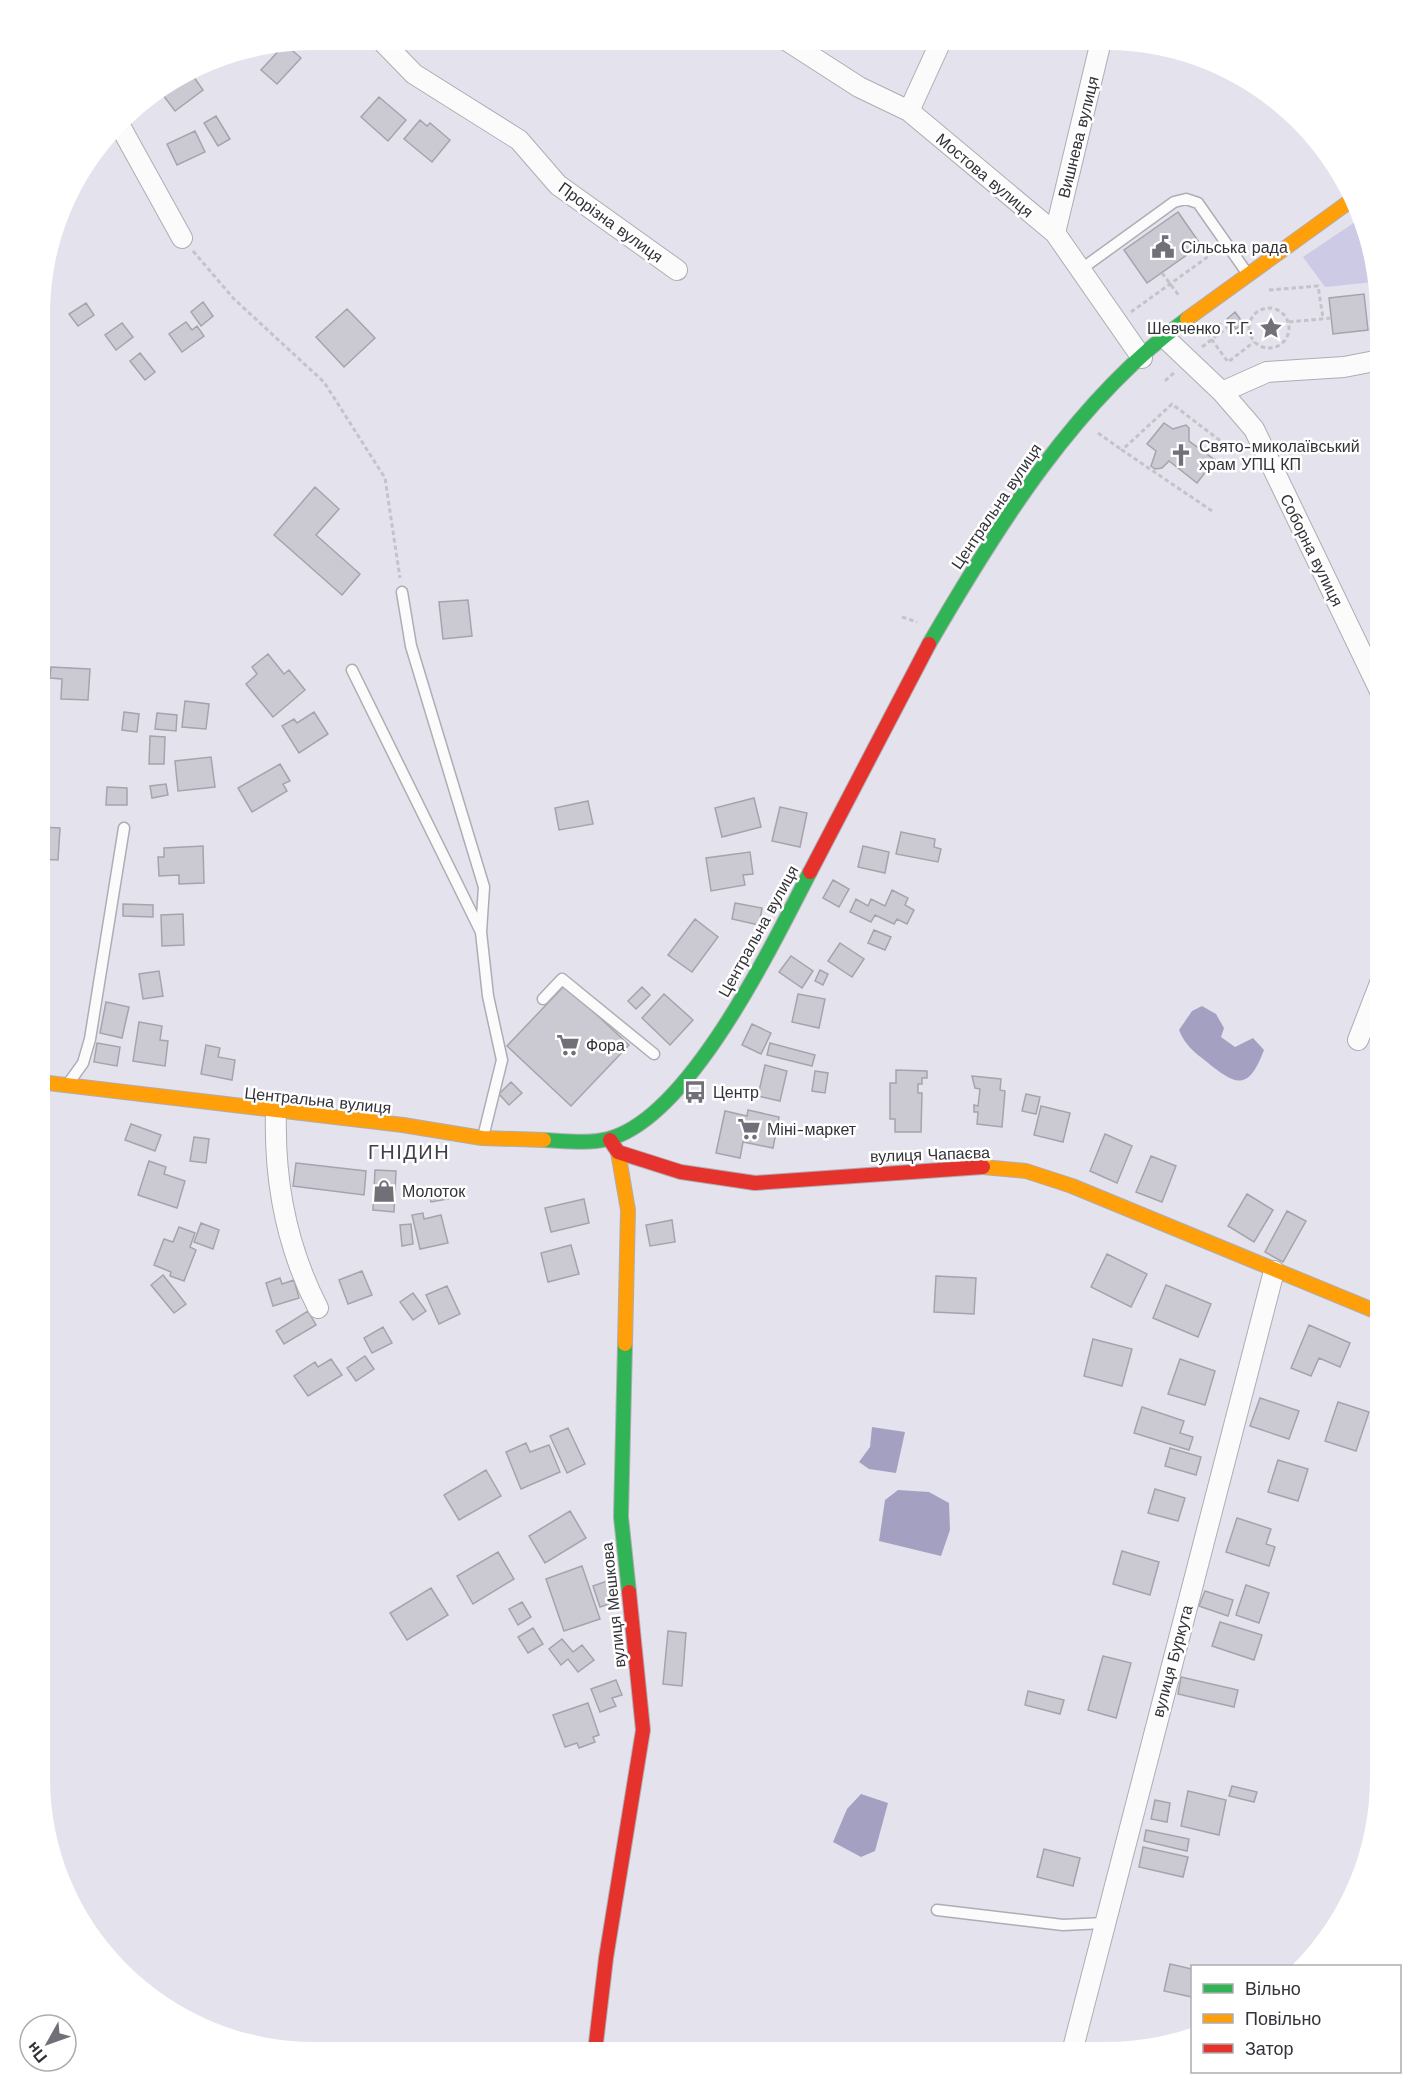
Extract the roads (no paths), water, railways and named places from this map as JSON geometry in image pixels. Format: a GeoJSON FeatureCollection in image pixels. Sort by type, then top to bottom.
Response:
{"type":"FeatureCollection","features":[{"type":"Feature","properties":{"kind":"street","name":"Прорізна вулиця"},"geometry":{"type":"LineString","coordinates":[[391,50],[414,74],[519,140],[558,185],[677,270]]}},
{"type":"Feature","properties":{"kind":"street","name":"Мостова вулиця"},"geometry":{"type":"LineString","coordinates":[[802,50],[859,87],[909,111],[1055,233],[1142,358]]}},
{"type":"Feature","properties":{"kind":"street"},"geometry":{"type":"LineString","coordinates":[[909,111],[937,50]]}},
{"type":"Feature","properties":{"kind":"street","name":"Вишнева вулиця"},"geometry":{"type":"LineString","coordinates":[[1055,233],[1099,50]]}},
{"type":"Feature","properties":{"kind":"street"},"geometry":{"type":"LineString","coordinates":[[123,131],[182,238]]}},
{"type":"Feature","properties":{"kind":"street","name":"Центральна вулиця"},"geometry":{"type":"LineString","coordinates":[[50,1084],[276,1112],[403,1125],[482,1138],[585,1142],[609,1138],[640,1124],[665,1103],[692,1071],[750,988],[915,668],[981,555],[1070,429],[1163,336],[1346,205]]}},
{"type":"Feature","properties":{"kind":"street","name":"Соборна вулиця"},"geometry":{"type":"LineString","coordinates":[[1163,336],[1222,392],[1254,429],[1370,653]]}},
{"type":"Feature","properties":{"kind":"street"},"geometry":{"type":"LineString","coordinates":[[1222,392],[1267,372],[1344,367],[1370,362]]}},
{"type":"Feature","properties":{"kind":"street"},"geometry":{"type":"LineString","coordinates":[[1358,1040],[1370,1009]]}},
{"type":"Feature","properties":{"kind":"street"},"geometry":{"type":"LineString","coordinates":[[276,1112],[281,1204],[292,1250],[318,1308]]}},
{"type":"Feature","properties":{"kind":"street"},"geometry":{"type":"LineString","coordinates":[[609,1138],[618,1152]]}},
{"type":"Feature","properties":{"kind":"street","name":"вулиця Чапаєва"},"geometry":{"type":"LineString","coordinates":[[618,1152],[681,1172],[755,1183],[978,1166],[1026,1171],[1072,1186],[1370,1309]]}},
{"type":"Feature","properties":{"kind":"street","name":"вулиця Мешкова"},"geometry":{"type":"LineString","coordinates":[[596,2042],[606,1958],[643,1730],[621,1516],[628,1210],[618,1152]]}},
{"type":"Feature","properties":{"kind":"street","name":"вулиця Буркута"},"geometry":{"type":"LineString","coordinates":[[1074,2042],[1274,1271]]}},
{"type":"Feature","properties":{"kind":"lane"},"geometry":{"type":"LineString","coordinates":[[1080,270],[1174,202],[1186,199],[1198,203],[1228,243],[1247,274]]}},
{"type":"Feature","properties":{"kind":"lane"},"geometry":{"type":"LineString","coordinates":[[402,592],[411,646],[484,887],[481,932],[488,996],[502,1060],[482,1138]]}},
{"type":"Feature","properties":{"kind":"lane"},"geometry":{"type":"LineString","coordinates":[[352,670],[481,932]]}},
{"type":"Feature","properties":{"kind":"lane"},"geometry":{"type":"LineString","coordinates":[[66,1086],[83,1063],[90,1039],[124,828]]}},
{"type":"Feature","properties":{"kind":"lane"},"geometry":{"type":"LineString","coordinates":[[543,999],[562,979],[654,1054]]}},
{"type":"Feature","properties":{"kind":"lane"},"geometry":{"type":"LineString","coordinates":[[938,1910],[1064,1925],[1104,1923]]}},
{"type":"Feature","properties":{"kind":"place","name":"Сільська рада"},"geometry":{"type":"Point","coordinates":[1163,247]}},
{"type":"Feature","properties":{"kind":"place","name":"Шевченко Т.Г."},"geometry":{"type":"Point","coordinates":[1271,328]}},
{"type":"Feature","properties":{"kind":"place","name":"Свято-миколаївський храм УПЦ КП"},"geometry":{"type":"Point","coordinates":[1181,455]}},
{"type":"Feature","properties":{"kind":"place","name":"Фора"},"geometry":{"type":"Point","coordinates":[568,1045]}},
{"type":"Feature","properties":{"kind":"place","name":"Центр"},"geometry":{"type":"Point","coordinates":[695,1092]}},
{"type":"Feature","properties":{"kind":"place","name":"Міні-маркет"},"geometry":{"type":"Point","coordinates":[749,1129]}},
{"type":"Feature","properties":{"kind":"place","name":"Молоток"},"geometry":{"type":"Point","coordinates":[384,1191]}},
{"type":"Feature","properties":{"kind":"district","name":"ГНІДИН"},"geometry":{"type":"Point","coordinates":[409,1152]}}]}
